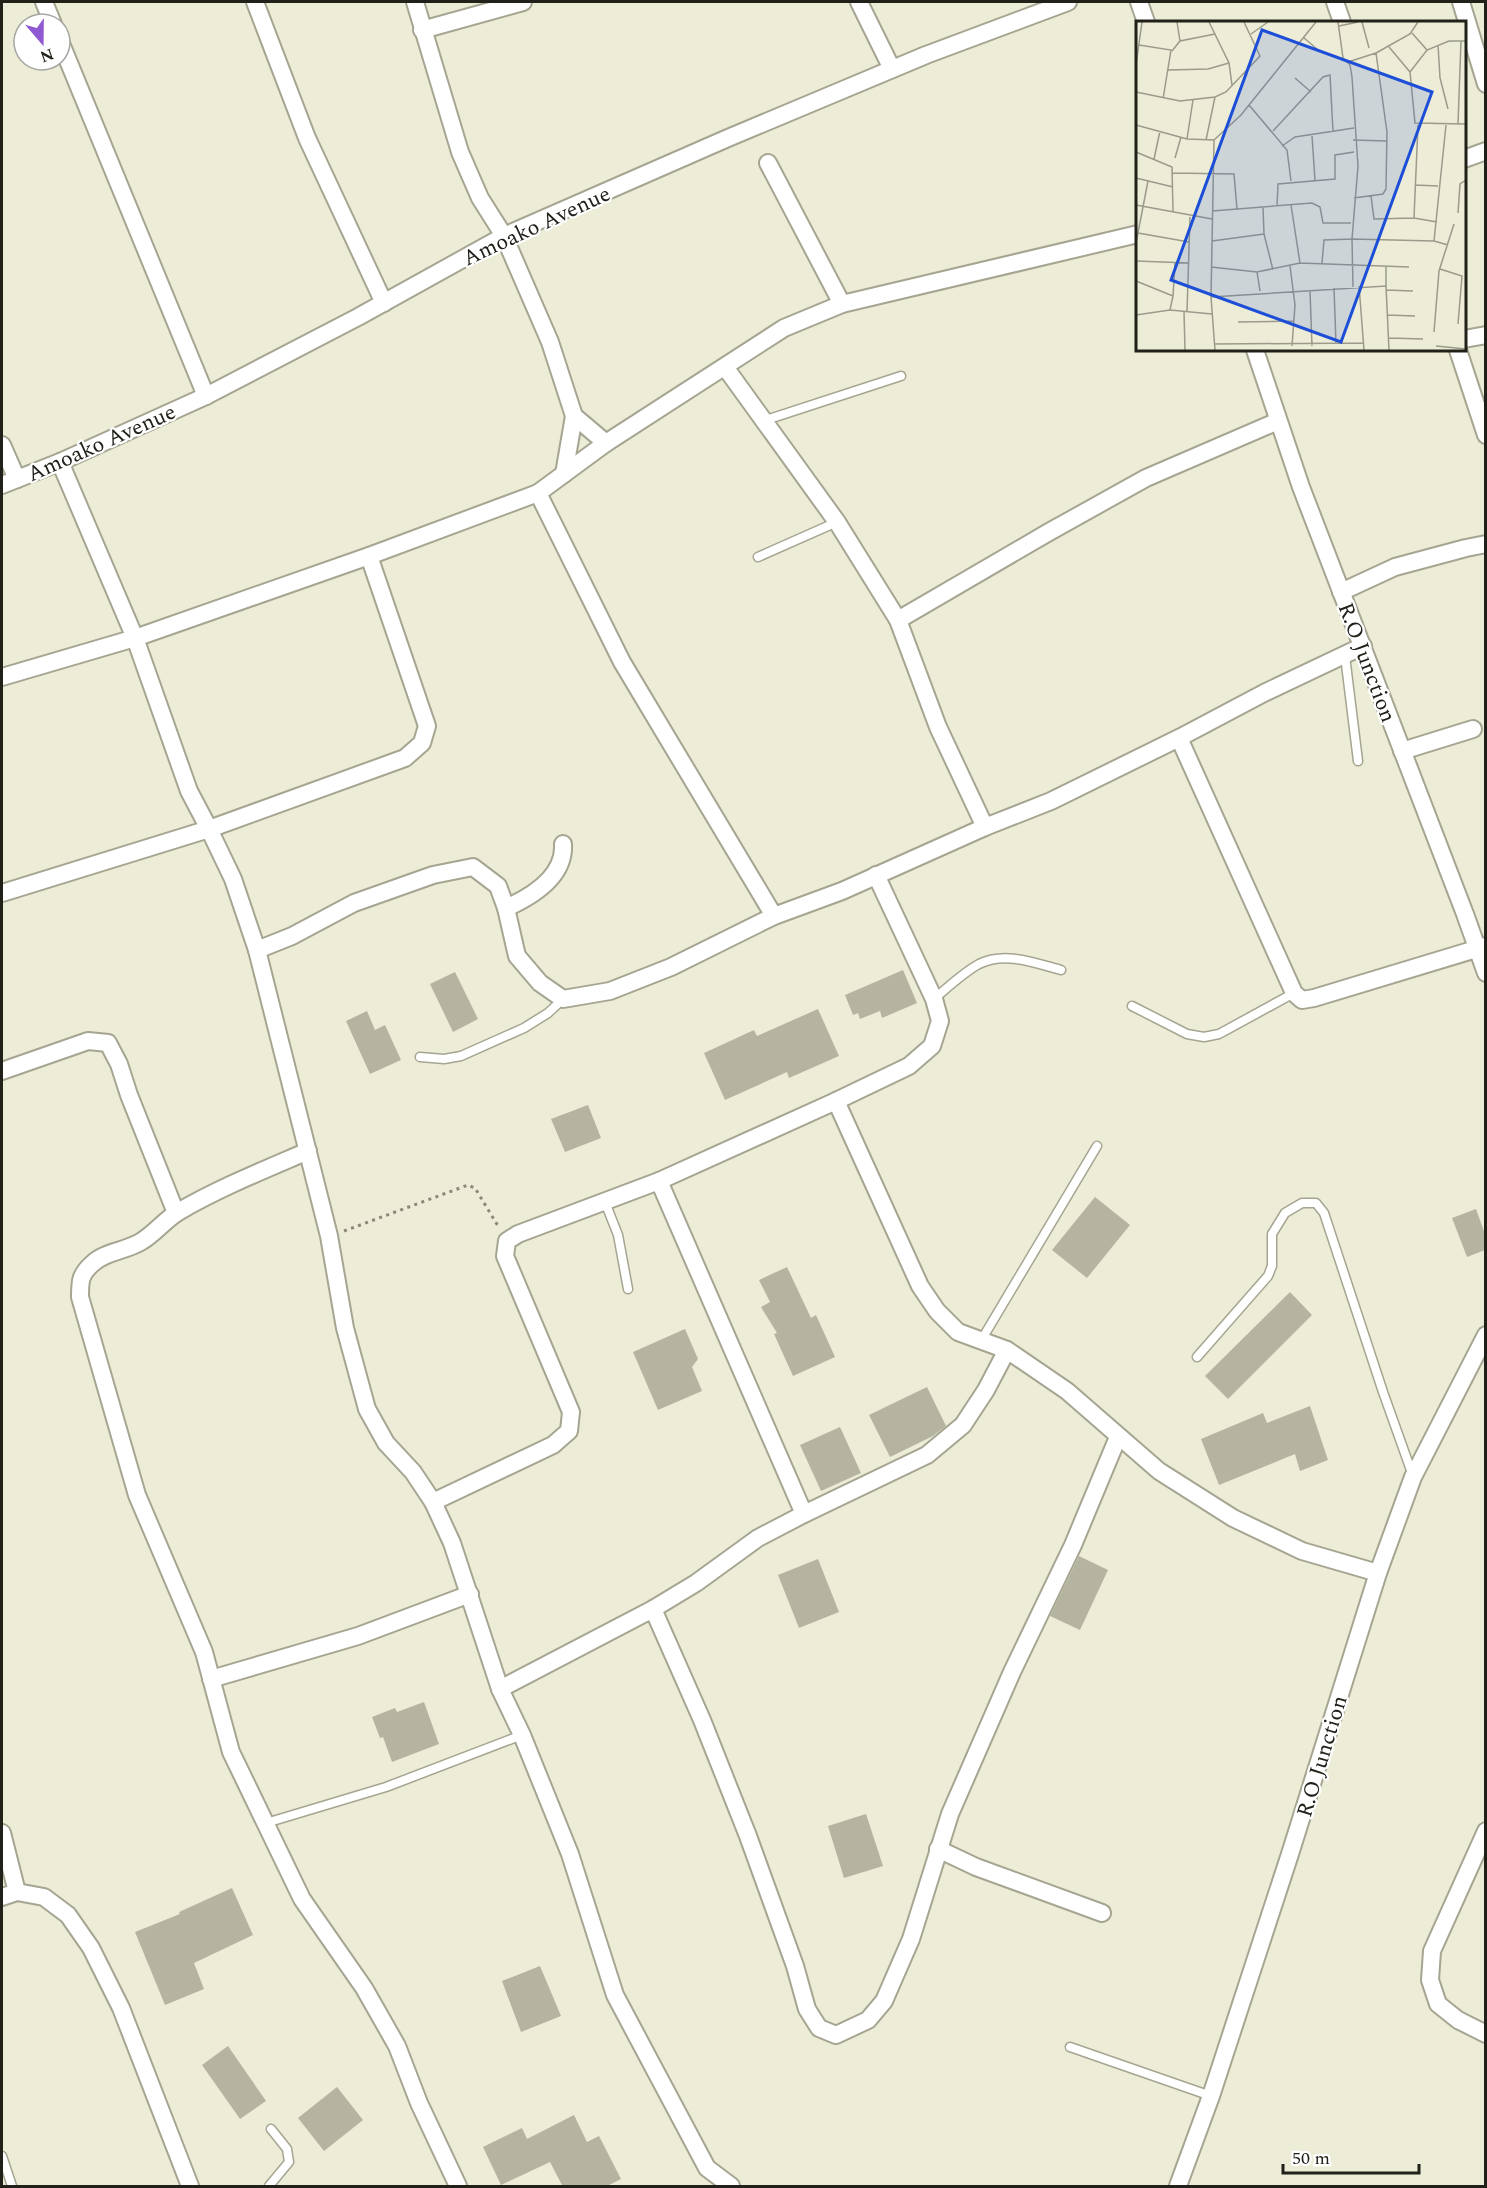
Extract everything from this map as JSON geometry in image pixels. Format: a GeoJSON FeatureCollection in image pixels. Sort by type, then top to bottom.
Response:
{"type":"FeatureCollection","features":[{"type":"Feature","properties":{"kind":"street"},"geometry":{"type":"LineString","coordinates":[[255,2],[307,138],[384,303]]}},
{"type":"Feature","properties":{"kind":"street"},"geometry":{"type":"LineString","coordinates":[[415,2],[460,152],[480,198],[504,236],[550,342],[574,416],[564,474]]}},
{"type":"Feature","properties":{"kind":"street"},"geometry":{"type":"LineString","coordinates":[[422,30],[523,2]]}},
{"type":"Feature","properties":{"kind":"street"},"geometry":{"type":"LineString","coordinates":[[859,2],[892,69]]}},
{"type":"Feature","properties":{"kind":"street","name":"Amoako Avenue"},"geometry":{"type":"LineString","coordinates":[[2,445],[9,482],[60,462],[206,396],[384,303],[504,236],[892,69],[1068,2]]}},
{"type":"Feature","properties":{"kind":"street"},"geometry":{"type":"LineString","coordinates":[[1139,2],[1146,21]]}},
{"type":"Feature","properties":{"kind":"street"},"geometry":{"type":"LineString","coordinates":[[1335,2],[1342,21]]}},
{"type":"Feature","properties":{"kind":"street"},"geometry":{"type":"LineString","coordinates":[[1461,2],[1485,84]]}},
{"type":"Feature","properties":{"kind":"street"},"geometry":{"type":"LineString","coordinates":[[72,70],[206,396]]}},
{"type":"Feature","properties":{"kind":"street"},"geometry":{"type":"LineString","coordinates":[[1466,158],[1485,151]]}},
{"type":"Feature","properties":{"kind":"street"},"geometry":{"type":"LineString","coordinates":[[768,163],[842,304]]}},
{"type":"Feature","properties":{"kind":"street"},"geometry":{"type":"LineString","coordinates":[[2,677],[135,638],[369,556],[537,493],[606,443],[784,328],[842,304],[1136,234]]}},
{"type":"Feature","properties":{"kind":"street"},"geometry":{"type":"LineString","coordinates":[[1466,339],[1485,335]]}},
{"type":"Feature","properties":{"kind":"street","name":"R.O Junction"},"geometry":{"type":"LineString","coordinates":[[1255,351],[1278,421],[1341,592],[1481,947],[1485,973]]}},
{"type":"Feature","properties":{"kind":"street"},"geometry":{"type":"LineString","coordinates":[[1458,351],[1485,435]]}},
{"type":"Feature","properties":{"kind":"street"},"geometry":{"type":"LineString","coordinates":[[725,367],[837,522],[898,620],[938,727],[984,827]]}},
{"type":"Feature","properties":{"kind":"street"},"geometry":{"type":"LineString","coordinates":[[574,416],[606,443]]}},
{"type":"Feature","properties":{"kind":"street"},"geometry":{"type":"LineString","coordinates":[[898,620],[1146,478],[1278,421]]}},
{"type":"Feature","properties":{"kind":"street"},"geometry":{"type":"LineString","coordinates":[[60,462],[135,638],[189,791],[233,879],[257,950],[330,1236],[345,1328],[367,1408],[386,1443],[413,1472],[434,1502],[452,1543],[500,1689],[522,1735],[570,1854],[615,1995],[707,2168],[731,2187]]}},
{"type":"Feature","properties":{"kind":"street"},"geometry":{"type":"LineString","coordinates":[[537,493],[622,662],[774,916]]}},
{"type":"Feature","properties":{"kind":"street"},"geometry":{"type":"LineString","coordinates":[[1341,592],[1395,567],[1485,544]]}},
{"type":"Feature","properties":{"kind":"street"},"geometry":{"type":"LineString","coordinates":[[2,894],[209,830],[405,758],[422,743],[427,726],[369,556]]}},
{"type":"Feature","properties":{"kind":"street"},"geometry":{"type":"LineString","coordinates":[[257,950],[292,936],[354,903],[433,875],[473,867],[498,886],[506,908],[517,956],[540,983],[563,999],[610,991],[671,967],[774,916],[842,891],[984,827],[1051,801],[1264,693],[1363,646]]}},
{"type":"Feature","properties":{"kind":"street"},"geometry":{"type":"LineString","coordinates":[[1402,751],[1473,729]]}},
{"type":"Feature","properties":{"kind":"street"},"geometry":{"type":"LineString","coordinates":[[1179,738],[1294,993],[1302,1000],[1481,947]]}},
{"type":"Feature","properties":{"kind":"street"},"geometry":{"type":"LineString","coordinates":[[506,908],[526,899],[558,870],[564,856],[563,844]]}},
{"type":"Feature","properties":{"kind":"street"},"geometry":{"type":"LineString","coordinates":[[434,1502],[553,1445],[569,1431],[571,1412],[505,1256],[507,1240],[659,1181],[836,1101],[909,1066],[932,1046],[940,1022],[934,999],[876,875]]}},
{"type":"Feature","properties":{"kind":"street"},"geometry":{"type":"LineString","coordinates":[[2,1071],[88,1041],[108,1043],[119,1064],[176,1213]]}},
{"type":"Feature","properties":{"kind":"street"},"geometry":{"type":"LineString","coordinates":[[836,1101],[921,1286],[937,1311],[958,1332],[1007,1350],[1067,1391],[1159,1471],[1233,1518],[1302,1551],[1378,1573]]}},
{"type":"Feature","properties":{"kind":"street"},"geometry":{"type":"LineString","coordinates":[[308,1151],[176,1213],[142,1241],[122,1251],[103,1256],[92,1263],[80,1279],[80,1297],[138,1495],[204,1652],[231,1752],[302,1899],[364,1988],[397,2046],[419,2103],[458,2187]]}},
{"type":"Feature","properties":{"kind":"street"},"geometry":{"type":"LineString","coordinates":[[659,1181],[804,1514]]}},
{"type":"Feature","properties":{"kind":"street","name":"R.O Junction"},"geometry":{"type":"LineString","coordinates":[[1178,2187],[1211,2096],[1290,1854],[1378,1573],[1413,1477],[1485,1335]]}},
{"type":"Feature","properties":{"kind":"street"},"geometry":{"type":"LineString","coordinates":[[500,1689],[653,1610],[696,1583],[758,1538],[927,1455],[963,1425],[986,1390],[1007,1350]]}},
{"type":"Feature","properties":{"kind":"street"},"geometry":{"type":"LineString","coordinates":[[653,1610],[702,1720],[795,1966],[807,2009],[819,2028],[837,2036],[868,2020],[884,2001],[911,1940],[950,1814],[1012,1672],[1073,1545],[1118,1437]]}},
{"type":"Feature","properties":{"kind":"street"},"geometry":{"type":"LineString","coordinates":[[211,1679],[358,1636],[470,1594]]}},
{"type":"Feature","properties":{"kind":"street"},"geometry":{"type":"LineString","coordinates":[[1485,1831],[1432,1951],[1430,1980],[1438,2004],[1458,2020],[1485,2034]]}},
{"type":"Feature","properties":{"kind":"street"},"geometry":{"type":"LineString","coordinates":[[2,1833],[9,1894],[44,1898],[68,1915],[91,1948],[121,2008],[190,2187]]}},
{"type":"Feature","properties":{"kind":"street"},"geometry":{"type":"LineString","coordinates":[[938,1849],[976,1867],[1101,1913]]}},
{"type":"Feature","properties":{"kind":"lane"},"geometry":{"type":"LineString","coordinates":[[764,420],[901,376]]}},
{"type":"Feature","properties":{"kind":"lane"},"geometry":{"type":"LineString","coordinates":[[758,557],[837,522]]}},
{"type":"Feature","properties":{"kind":"lane"},"geometry":{"type":"LineString","coordinates":[[1345,656],[1358,761]]}},
{"type":"Feature","properties":{"kind":"lane"},"geometry":{"type":"LineString","coordinates":[[934,999],[979,964],[997,959],[1014,958],[1062,970]]}},
{"type":"Feature","properties":{"kind":"lane"},"geometry":{"type":"LineString","coordinates":[[1132,1006],[1187,1034],[1204,1036],[1219,1034],[1294,993]]}},
{"type":"Feature","properties":{"kind":"lane"},"geometry":{"type":"LineString","coordinates":[[420,1057],[444,1059],[461,1056],[524,1028],[548,1014],[563,999]]}},
{"type":"Feature","properties":{"kind":"lane"},"geometry":{"type":"LineString","coordinates":[[982,1339],[1097,1146]]}},
{"type":"Feature","properties":{"kind":"lane"},"geometry":{"type":"LineString","coordinates":[[605,1202],[618,1235],[628,1289]]}},
{"type":"Feature","properties":{"kind":"lane"},"geometry":{"type":"LineString","coordinates":[[1197,1357],[1268,1276],[1272,1266],[1272,1234],[1285,1213],[1302,1203],[1316,1203],[1324,1213],[1413,1477]]}},
{"type":"Feature","properties":{"kind":"lane"},"geometry":{"type":"LineString","coordinates":[[266,1822],[386,1787],[522,1735]]}},
{"type":"Feature","properties":{"kind":"lane"},"geometry":{"type":"LineString","coordinates":[[1070,2047],[1211,2096]]}},
{"type":"Feature","properties":{"kind":"lane"},"geometry":{"type":"LineString","coordinates":[[269,2187],[285,2169],[289,2156],[271,2129]]}},
{"type":"Feature","properties":{"kind":"lane"},"geometry":{"type":"LineString","coordinates":[[2,2156],[12,2187]]}},
{"type":"Feature","properties":{"kind":"path"},"geometry":{"type":"LineString","coordinates":[[330,1236],[468,1185],[476,1188],[507,1240]]}},
{"type":"Feature","properties":{"kind":"building"},"geometry":{"type":"Polygon","coordinates":[[[903,970],[917,1003],[882,1018],[880,1011],[860,1019],[858,1013],[853,1015],[845,995],[903,970]]]}},
{"type":"Feature","properties":{"kind":"building"},"geometry":{"type":"Polygon","coordinates":[[[455,972],[478,1019],[453,1032],[430,984],[455,972]]]}},
{"type":"Feature","properties":{"kind":"building"},"geometry":{"type":"Polygon","coordinates":[[[818,1009],[839,1056],[789,1078],[787,1072],[725,1100],[704,1053],[754,1030],[757,1036],[818,1009]]]}},
{"type":"Feature","properties":{"kind":"building"},"geometry":{"type":"Polygon","coordinates":[[[367,1011],[375,1030],[385,1025],[401,1060],[370,1074],[346,1021],[367,1011]]]}},
{"type":"Feature","properties":{"kind":"building"},"geometry":{"type":"Polygon","coordinates":[[[588,1105],[601,1138],[565,1152],[551,1119],[588,1105]]]}},
{"type":"Feature","properties":{"kind":"building"},"geometry":{"type":"Polygon","coordinates":[[[1095,1197],[1130,1225],[1087,1278],[1052,1250],[1095,1197]]]}},
{"type":"Feature","properties":{"kind":"building"},"geometry":{"type":"Polygon","coordinates":[[[1476,1209],[1485,1234],[1485,1250],[1467,1257],[1452,1218],[1476,1209]]]}},
{"type":"Feature","properties":{"kind":"building"},"geometry":{"type":"Polygon","coordinates":[[[787,1267],[811,1318],[816,1315],[835,1357],[793,1376],[774,1334],[777,1333],[761,1307],[770,1302],[759,1280],[787,1267]]]}},
{"type":"Feature","properties":{"kind":"building"},"geometry":{"type":"Polygon","coordinates":[[[1290,1292],[1312,1315],[1228,1399],[1205,1376],[1290,1292]]]}},
{"type":"Feature","properties":{"kind":"building"},"geometry":{"type":"Polygon","coordinates":[[[685,1329],[698,1359],[692,1367],[702,1391],[658,1410],[633,1352],[685,1329]]]}},
{"type":"Feature","properties":{"kind":"building"},"geometry":{"type":"Polygon","coordinates":[[[927,1387],[946,1426],[933,1436],[890,1457],[869,1415],[927,1387]]]}},
{"type":"Feature","properties":{"kind":"building"},"geometry":{"type":"Polygon","coordinates":[[[1310,1406],[1328,1460],[1300,1471],[1295,1454],[1219,1485],[1201,1439],[1263,1413],[1267,1423],[1310,1406]]]}},
{"type":"Feature","properties":{"kind":"building"},"geometry":{"type":"Polygon","coordinates":[[[840,1427],[861,1473],[821,1491],[800,1445],[840,1427]]]}},
{"type":"Feature","properties":{"kind":"building"},"geometry":{"type":"Polygon","coordinates":[[[1079,1556],[1108,1570],[1080,1630],[1050,1616],[1079,1556]]]}},
{"type":"Feature","properties":{"kind":"building"},"geometry":{"type":"Polygon","coordinates":[[[818,1559],[839,1612],[799,1628],[778,1575],[818,1559]]]}},
{"type":"Feature","properties":{"kind":"building"},"geometry":{"type":"Polygon","coordinates":[[[424,1702],[439,1744],[392,1762],[383,1737],[380,1738],[372,1717],[395,1708],[397,1712],[424,1702]]]}},
{"type":"Feature","properties":{"kind":"building"},"geometry":{"type":"Polygon","coordinates":[[[866,1814],[883,1866],[844,1878],[828,1826],[866,1814]]]}},
{"type":"Feature","properties":{"kind":"building"},"geometry":{"type":"Polygon","coordinates":[[[232,1888],[253,1935],[194,1963],[204,1989],[165,2005],[135,1932],[180,1914],[179,1912],[232,1888]]]}},
{"type":"Feature","properties":{"kind":"building"},"geometry":{"type":"Polygon","coordinates":[[[540,1966],[561,2016],[521,2032],[502,1981],[540,1966]]]}},
{"type":"Feature","properties":{"kind":"building"},"geometry":{"type":"Polygon","coordinates":[[[228,2046],[266,2101],[240,2119],[202,2065],[228,2046]]]}},
{"type":"Feature","properties":{"kind":"building"},"geometry":{"type":"Polygon","coordinates":[[[337,2087],[363,2120],[324,2151],[298,2118],[337,2087]]]}},
{"type":"Feature","properties":{"kind":"building"},"geometry":{"type":"Polygon","coordinates":[[[574,2115],[587,2142],[599,2136],[621,2179],[605,2187],[563,2187],[550,2162],[501,2185],[483,2147],[522,2128],[527,2139],[574,2115]]]}}]}
